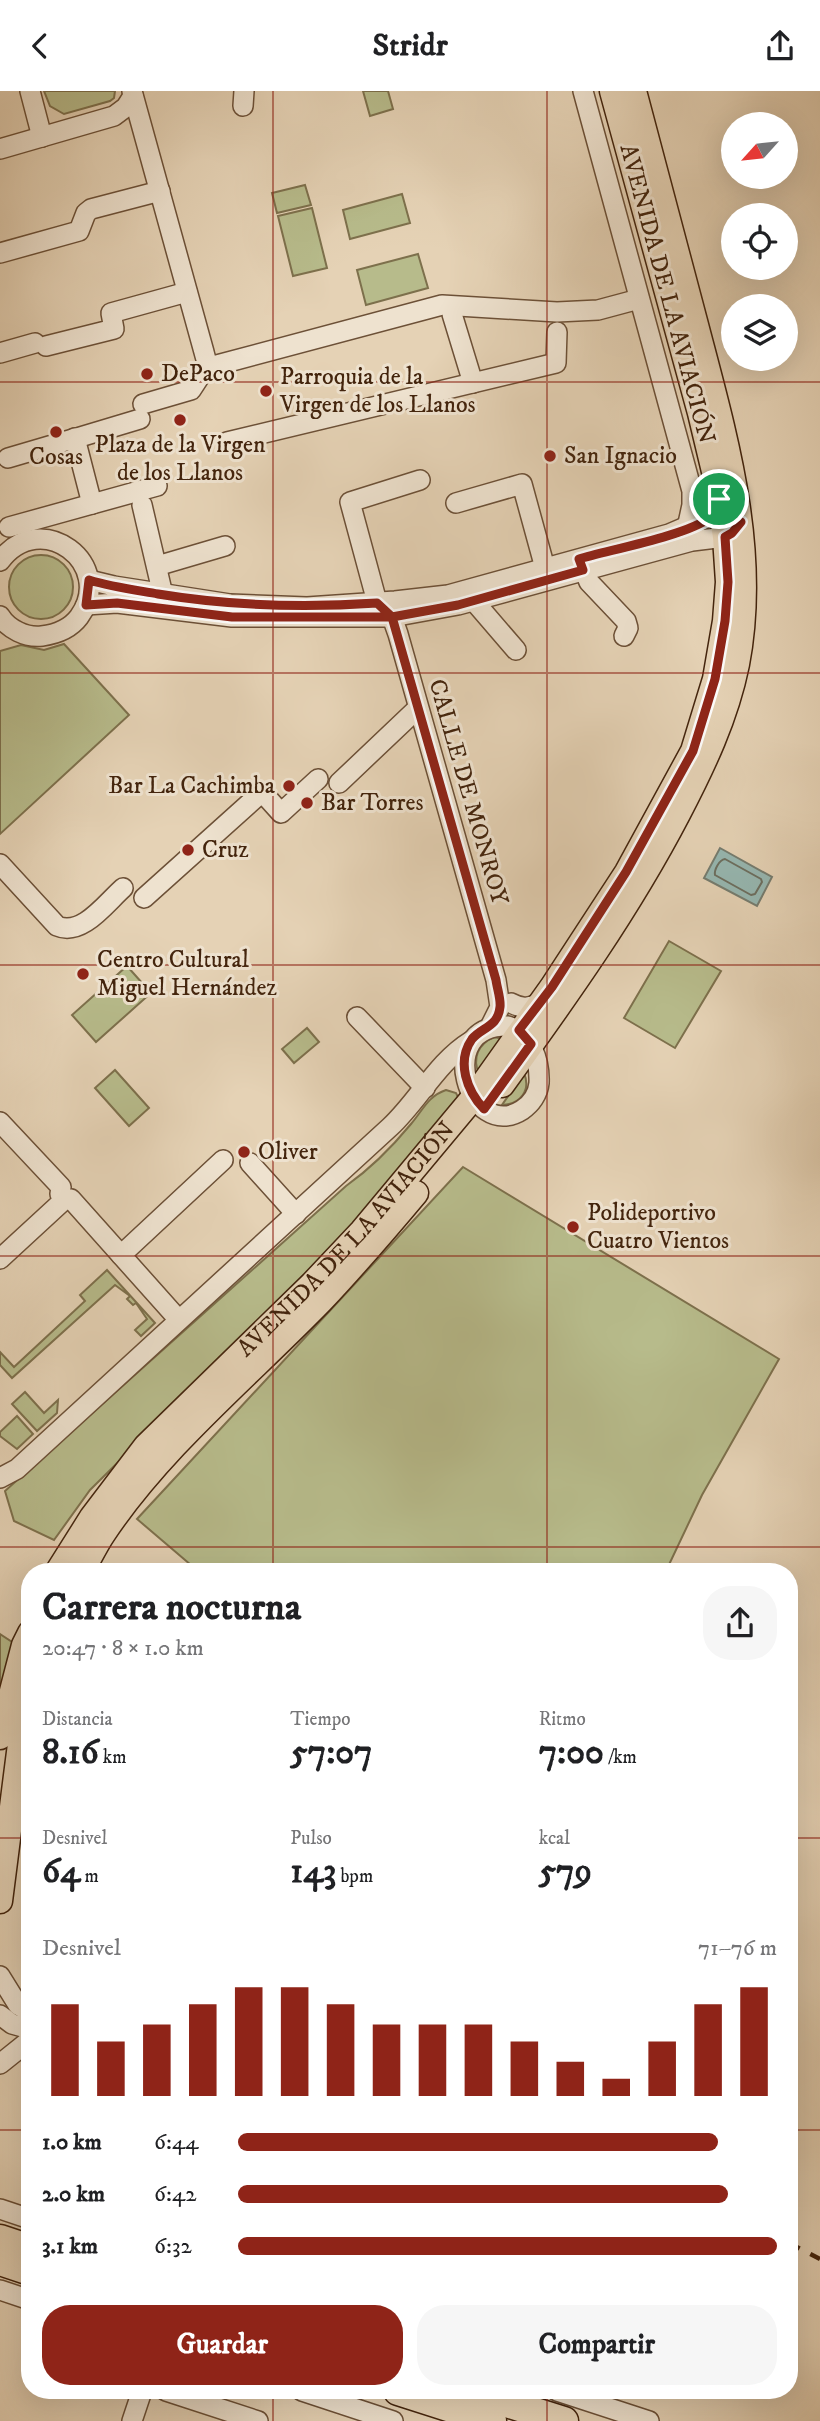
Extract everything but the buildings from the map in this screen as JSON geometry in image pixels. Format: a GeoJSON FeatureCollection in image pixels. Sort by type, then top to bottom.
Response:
{"type":"FeatureCollection","features":[{"type":"Feature","properties":{"kind":"highway"},"geometry":{"type":"LineString","coordinates":[[0,2239],[21,2246]]}},
{"type":"Feature","properties":{"kind":"highway"},"geometry":{"type":"LineString","coordinates":[[0,2261],[21,2268]]}},
{"type":"Feature","properties":{"kind":"highway"},"geometry":{"type":"LineString","coordinates":[[423,2399],[492,2421]]}},
{"type":"Feature","properties":{"kind":"highway"},"geometry":{"type":"LineString","coordinates":[[495,2399],[565,2421]]}},
{"type":"Feature","properties":{"kind":"main road","name":"AVENIDA DE LA AVIACIÓN"},"geometry":{"type":"LineString","coordinates":[[63,1563],[92,1517],[146,1446],[312,1284],[362,1231],[607,935],[653,862],[700,772],[723,716],[734,676],[741,634],[744,579],[723,517],[700,413],[612,91]]}},
{"type":"Feature","properties":{"kind":"main road","name":"AVENIDA DE LA AVIACIÓN"},"geometry":{"type":"LineString","coordinates":[[525,1037],[540,1003],[626,872],[693,751],[715,679],[725,621],[728,582],[723,517],[734,480],[718,407],[635,91]]}},
{"type":"Feature","properties":{"kind":"main road","name":"AVENIDA DE LA AVIACIÓN"},"geometry":{"type":"LineString","coordinates":[[87,1563],[103,1534],[147,1479],[194,1427],[321,1301],[380,1236],[475,1097]]}},
{"type":"Feature","properties":{"kind":"main road"},"geometry":{"type":"LineString","coordinates":[[0,1737],[21,1656]]}},
{"type":"Feature","properties":{"kind":"main road"},"geometry":{"type":"LineString","coordinates":[[0,1901],[21,1736]]}},
{"type":"Feature","properties":{"kind":"street"},"geometry":{"type":"LineString","coordinates":[[30,91],[42,137]]}},
{"type":"Feature","properties":{"kind":"street"},"geometry":{"type":"LineString","coordinates":[[583,91],[692,491],[687,528]]}},
{"type":"Feature","properties":{"kind":"street"},"geometry":{"type":"LineString","coordinates":[[0,149],[114,117],[126,107],[132,94]]}},
{"type":"Feature","properties":{"kind":"street"},"geometry":{"type":"LineString","coordinates":[[132,94],[187,292],[212,365]]}},
{"type":"Feature","properties":{"kind":"street"},"geometry":{"type":"LineString","coordinates":[[0,253],[79,231],[86,213],[91,209],[160,191]]}},
{"type":"Feature","properties":{"kind":"street"},"geometry":{"type":"LineString","coordinates":[[0,353],[114,329],[111,313],[187,292]]}},
{"type":"Feature","properties":{"kind":"street"},"geometry":{"type":"LineString","coordinates":[[3,459],[77,438],[191,390],[212,365],[442,305],[557,312],[598,310],[639,299]]}},
{"type":"Feature","properties":{"kind":"street"},"geometry":{"type":"LineString","coordinates":[[452,314],[473,383]]}},
{"type":"Feature","properties":{"kind":"street"},"geometry":{"type":"LineString","coordinates":[[227,442],[556,363],[557,332]]}},
{"type":"Feature","properties":{"kind":"street"},"geometry":{"type":"LineString","coordinates":[[77,438],[93,504]]}},
{"type":"Feature","properties":{"kind":"street"},"geometry":{"type":"LineString","coordinates":[[392,617],[377,603],[350,502],[420,479]]}},
{"type":"Feature","properties":{"kind":"street"},"geometry":{"type":"LineString","coordinates":[[456,503],[522,484],[546,574]]}},
{"type":"Feature","properties":{"kind":"street"},"geometry":{"type":"LineString","coordinates":[[4,544],[93,504],[157,486]]}},
{"type":"Feature","properties":{"kind":"street"},"geometry":{"type":"LineString","coordinates":[[692,491],[723,517]]}},
{"type":"Feature","properties":{"kind":"street"},"geometry":{"type":"LineString","coordinates":[[142,505],[156,566],[168,602]]}},
{"type":"Feature","properties":{"kind":"street"},"geometry":{"type":"LineString","coordinates":[[89,580],[229,616],[392,617],[473,600],[723,517]]}},
{"type":"Feature","properties":{"kind":"street"},"geometry":{"type":"LineString","coordinates":[[581,564],[692,541],[723,517]]}},
{"type":"Feature","properties":{"kind":"street"},"geometry":{"type":"LineString","coordinates":[[4,544],[39,538],[59,542],[76,554],[89,580],[86,605],[74,622],[61,632],[40,636],[26,635],[4,627]]}},
{"type":"Feature","properties":{"kind":"street"},"geometry":{"type":"LineString","coordinates":[[156,566],[225,546]]}},
{"type":"Feature","properties":{"kind":"street"},"geometry":{"type":"LineString","coordinates":[[581,564],[589,582],[626,621],[628,628],[624,636]]}},
{"type":"Feature","properties":{"kind":"street"},"geometry":{"type":"LineString","coordinates":[[86,605],[168,602],[307,607],[377,603],[448,595],[546,574]]}},
{"type":"Feature","properties":{"kind":"street"},"geometry":{"type":"LineString","coordinates":[[473,600],[516,650]]}},
{"type":"Feature","properties":{"kind":"street","name":"CALLE DE MONROY"},"geometry":{"type":"LineString","coordinates":[[392,617],[496,980],[500,1007],[490,1027]]}},
{"type":"Feature","properties":{"kind":"street"},"geometry":{"type":"LineString","coordinates":[[339,783],[418,708]]}},
{"type":"Feature","properties":{"kind":"street"},"geometry":{"type":"LineString","coordinates":[[144,898],[262,792],[281,813],[318,779]]}},
{"type":"Feature","properties":{"kind":"street"},"geometry":{"type":"LineString","coordinates":[[0,864],[57,926],[64,929],[80,926],[123,888]]}},
{"type":"Feature","properties":{"kind":"street","name":"CALLE DE MONROY"},"geometry":{"type":"LineString","coordinates":[[428,1083],[454,1070],[475,1097],[494,1115],[507,1117],[526,1108],[533,1101],[539,1082],[535,1055],[511,1003],[496,980]]}},
{"type":"Feature","properties":{"kind":"street"},"geometry":{"type":"LineString","coordinates":[[511,1003],[527,1008],[540,1003]]}},
{"type":"Feature","properties":{"kind":"street"},"geometry":{"type":"LineString","coordinates":[[358,1017],[428,1083]]}},
{"type":"Feature","properties":{"kind":"street"},"geometry":{"type":"LineString","coordinates":[[4,1477],[404,1114],[454,1051],[490,1027],[508,1026],[525,1037]]}},
{"type":"Feature","properties":{"kind":"street"},"geometry":{"type":"LineString","coordinates":[[471,1041],[465,1059],[475,1097]]}},
{"type":"Feature","properties":{"kind":"street"},"geometry":{"type":"LineString","coordinates":[[0,1122],[61,1187],[60,1194],[68,1199],[121,1255],[179,1320]]}},
{"type":"Feature","properties":{"kind":"street"},"geometry":{"type":"LineString","coordinates":[[121,1255],[223,1160]]}},
{"type":"Feature","properties":{"kind":"street"},"geometry":{"type":"LineString","coordinates":[[250,1163],[296,1214]]}},
{"type":"Feature","properties":{"kind":"street"},"geometry":{"type":"LineString","coordinates":[[0,1259],[68,1199]]}},
{"type":"Feature","properties":{"kind":"street"},"geometry":{"type":"LineString","coordinates":[[0,1976],[21,2007]]}},
{"type":"Feature","properties":{"kind":"street"},"geometry":{"type":"LineString","coordinates":[[0,2015],[12,2024],[21,2026]]}},
{"type":"Feature","properties":{"kind":"street"},"geometry":{"type":"LineString","coordinates":[[0,2064],[21,2047]]}},
{"type":"Feature","properties":{"kind":"street"},"geometry":{"type":"LineString","coordinates":[[0,2209],[21,2216]]}},
{"type":"Feature","properties":{"kind":"street"},"geometry":{"type":"LineString","coordinates":[[0,2290],[21,2297]]}},
{"type":"Feature","properties":{"kind":"street"},"geometry":{"type":"LineString","coordinates":[[132,2421],[139,2399]]}},
{"type":"Feature","properties":{"kind":"street"},"geometry":{"type":"LineString","coordinates":[[191,2399],[258,2421]]}},
{"type":"Feature","properties":{"kind":"street"},"geometry":{"type":"LineString","coordinates":[[326,2399],[393,2421]]}},
{"type":"Feature","properties":{"kind":"street"},"geometry":{"type":"LineString","coordinates":[[582,2399],[649,2421]]}},
{"type":"Feature","properties":{"kind":"green space"},"geometry":{"type":"Polygon","coordinates":[[[44,91],[115,91],[114,98],[110,101],[64,114],[50,106],[44,91]]]}},
{"type":"Feature","properties":{"kind":"green space"},"geometry":{"type":"Polygon","coordinates":[[[363,91],[388,91],[393,109],[370,116],[363,91]]]}},
{"type":"Feature","properties":{"kind":"green space"},"geometry":{"type":"Polygon","coordinates":[[[305,185],[311,205],[277,213],[272,193],[305,185]]]}},
{"type":"Feature","properties":{"kind":"green space"},"geometry":{"type":"Polygon","coordinates":[[[402,194],[410,223],[350,239],[343,210],[402,194]]]}},
{"type":"Feature","properties":{"kind":"green space"},"geometry":{"type":"Polygon","coordinates":[[[312,208],[327,268],[293,276],[278,216],[312,208]]]}},
{"type":"Feature","properties":{"kind":"green space"},"geometry":{"type":"Polygon","coordinates":[[[418,254],[428,288],[366,305],[357,270],[418,254]]]}},
{"type":"Feature","properties":{"kind":"green space"},"geometry":{"type":"Polygon","coordinates":[[[35,555],[47,555],[64,564],[71,575],[71,599],[64,610],[47,619],[35,619],[23,614],[14,605],[9,593],[9,581],[14,569],[23,560],[35,555]]]}},
{"type":"Feature","properties":{"kind":"green space"},"geometry":{"type":"Polygon","coordinates":[[[64,644],[129,715],[0,834],[0,651],[21,645],[44,650],[64,644]]]}},
{"type":"Feature","properties":{"kind":"green space"},"geometry":{"type":"Polygon","coordinates":[[[669,941],[721,971],[675,1048],[624,1018],[669,941]]]}},
{"type":"Feature","properties":{"kind":"green space"},"geometry":{"type":"Polygon","coordinates":[[[127,966],[151,993],[96,1042],[72,1015],[127,966]]]}},
{"type":"Feature","properties":{"kind":"green space"},"geometry":{"type":"Polygon","coordinates":[[[307,1028],[319,1042],[294,1063],[282,1049],[307,1028]]]}},
{"type":"Feature","properties":{"kind":"green space"},"geometry":{"type":"Polygon","coordinates":[[[494,1037],[503,1039],[479,1074],[476,1062],[478,1052],[484,1043],[494,1037]]]}},
{"type":"Feature","properties":{"kind":"green space"},"geometry":{"type":"Polygon","coordinates":[[[115,1070],[149,1108],[129,1126],[95,1088],[115,1070]]]}},
{"type":"Feature","properties":{"kind":"green space"},"geometry":{"type":"Polygon","coordinates":[[[524,1073],[526,1085],[523,1095],[514,1102],[502,1105],[524,1073]]]}},
{"type":"Feature","properties":{"kind":"green space"},"geometry":{"type":"Polygon","coordinates":[[[446,1090],[456,1093],[461,1103],[362,1221],[90,1490],[54,1540],[14,1521],[5,1491],[372,1165],[404,1133],[430,1100],[446,1090]]]}},
{"type":"Feature","properties":{"kind":"green space"},"geometry":{"type":"Polygon","coordinates":[[[463,1167],[779,1359],[702,1495],[670,1563],[189,1563],[137,1519],[463,1167]]]}},
{"type":"Feature","properties":{"kind":"green space"},"geometry":{"type":"Polygon","coordinates":[[[107,1270],[155,1323],[141,1336],[135,1330],[147,1319],[136,1303],[133,1305],[127,1299],[130,1296],[115,1285],[12,1378],[0,1365],[0,1352],[14,1367],[85,1301],[80,1295],[107,1270]]]}},
{"type":"Feature","properties":{"kind":"green space"},"geometry":{"type":"Polygon","coordinates":[[[25,1392],[44,1413],[58,1400],[57,1413],[37,1431],[12,1404],[25,1392]]]}},
{"type":"Feature","properties":{"kind":"green space"},"geometry":{"type":"Polygon","coordinates":[[[17,1416],[33,1434],[17,1449],[0,1436],[0,1432],[17,1416]]]}},
{"type":"Feature","properties":{"kind":"green space"},"geometry":{"type":"Polygon","coordinates":[[[0,1634],[21,1648],[21,1661],[0,1703],[0,1634]]]}},
{"type":"Feature","properties":{"kind":"water"},"geometry":{"type":"Polygon","coordinates":[[[720,848],[772,877],[757,906],[704,878],[720,848]]]}},
{"type":"Feature","properties":{"kind":"railway"},"geometry":{"type":"LineString","coordinates":[[798,2248],[820,2259]]}},
{"type":"Feature","properties":{"kind":"place","name":"DePaco"},"geometry":{"type":"Point","coordinates":[147,374]}},
{"type":"Feature","properties":{"kind":"place","name":"Parroquia de la Virgen de los Llanos"},"geometry":{"type":"Point","coordinates":[266,391]}},
{"type":"Feature","properties":{"kind":"place","name":"Plaza de la Virgen de los Llanos"},"geometry":{"type":"Point","coordinates":[180,420]}},
{"type":"Feature","properties":{"kind":"place","name":"Cosas"},"geometry":{"type":"Point","coordinates":[56,432]}},
{"type":"Feature","properties":{"kind":"place","name":"San Ignacio"},"geometry":{"type":"Point","coordinates":[550,456]}},
{"type":"Feature","properties":{"kind":"place","name":"Bar La Cachimba"},"geometry":{"type":"Point","coordinates":[289,786]}},
{"type":"Feature","properties":{"kind":"place","name":"Bar Torres"},"geometry":{"type":"Point","coordinates":[307,803]}},
{"type":"Feature","properties":{"kind":"place","name":"Cruz"},"geometry":{"type":"Point","coordinates":[188,850]}},
{"type":"Feature","properties":{"kind":"place","name":"Centro Cultural Miguel Hernández"},"geometry":{"type":"Point","coordinates":[83,974]}},
{"type":"Feature","properties":{"kind":"place","name":"Oliver"},"geometry":{"type":"Point","coordinates":[244,1152]}},
{"type":"Feature","properties":{"kind":"place","name":"Polideportivo Cuatro Vientos"},"geometry":{"type":"Point","coordinates":[573,1227]}},
{"type":"Feature","properties":{"kind":"route"},"geometry":{"type":"LineString","coordinates":[[719,499],[711,516],[704,521],[669,534],[579,559],[583,570],[416,614],[392,617],[371,619],[232,617],[117,603],[86,605],[89,580],[230,604],[307,607],[377,603],[392,617],[496,980],[500,1007],[490,1027],[471,1041],[464,1067],[469,1091],[484,1109],[531,1044],[519,1030],[552,987],[626,872],[693,751],[715,679],[725,621],[728,599],[725,537],[741,522],[721,513],[719,499]]}}]}
